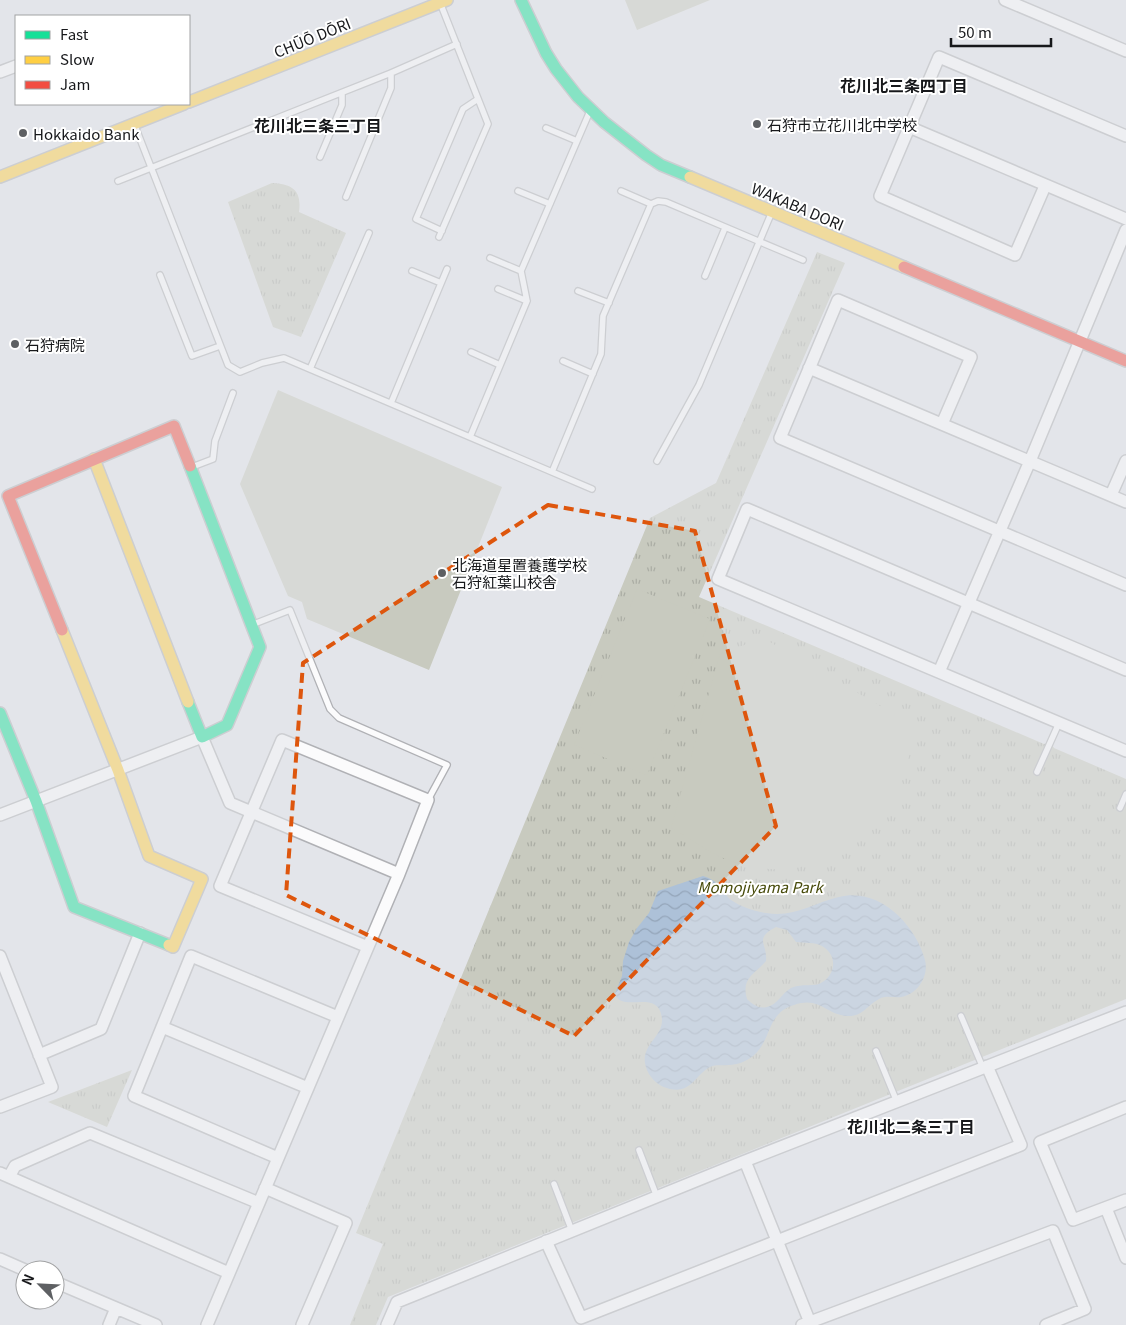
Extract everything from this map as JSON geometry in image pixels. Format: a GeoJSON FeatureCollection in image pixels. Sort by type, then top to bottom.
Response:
{"type":"FeatureCollection","features":[{"type":"Feature","properties":{"kind":"street","name":"WAKABA DORI"},"geometry":{"type":"LineString","coordinates":[[521,0],[555,69],[590,109],[624,140],[661,165],[1126,360]]}},
{"type":"Feature","properties":{"kind":"street"},"geometry":{"type":"LineString","coordinates":[[1005,0],[1126,51]]}},
{"type":"Feature","properties":{"kind":"street","name":"CHŪŌ DŌRI"},"geometry":{"type":"LineString","coordinates":[[190,102],[443,1]]}},
{"type":"Feature","properties":{"kind":"street"},"geometry":{"type":"LineString","coordinates":[[1045,186],[1015,255],[880,196],[939,57],[1126,136]]}},
{"type":"Feature","properties":{"kind":"street"},"geometry":{"type":"LineString","coordinates":[[0,72],[15,66]]}},
{"type":"Feature","properties":{"kind":"street"},"geometry":{"type":"LineString","coordinates":[[0,177],[182,105]]}},
{"type":"Feature","properties":{"kind":"street"},"geometry":{"type":"LineString","coordinates":[[909,127],[1126,219]]}},
{"type":"Feature","properties":{"kind":"street"},"geometry":{"type":"LineString","coordinates":[[939,672],[1126,230]]}},
{"type":"Feature","properties":{"kind":"street"},"geometry":{"type":"LineString","coordinates":[[942,424],[971,357],[838,300],[780,438],[1126,585]]}},
{"type":"Feature","properties":{"kind":"street"},"geometry":{"type":"LineString","coordinates":[[809,368],[1126,502]]}},
{"type":"Feature","properties":{"kind":"street"},"geometry":{"type":"LineString","coordinates":[[0,713],[36,801],[74,907],[173,947],[202,879],[149,856],[118,770],[8,496],[174,426],[260,647],[227,725],[202,737],[118,770],[36,801],[0,815]]}},
{"type":"Feature","properties":{"kind":"street"},"geometry":{"type":"LineString","coordinates":[[94,460],[202,737],[230,803],[399,874]]}},
{"type":"Feature","properties":{"kind":"street"},"geometry":{"type":"LineString","coordinates":[[1111,495],[1126,461]]}},
{"type":"Feature","properties":{"kind":"street"},"geometry":{"type":"LineString","coordinates":[[1126,670],[747,510],[718,579],[1126,751]]}},
{"type":"Feature","properties":{"kind":"street"},"geometry":{"type":"LineString","coordinates":[[207,1325],[230,1273],[399,874],[428,800],[282,740],[220,886],[368,947]]}},
{"type":"Feature","properties":{"kind":"street"},"geometry":{"type":"LineString","coordinates":[[39,1055],[101,1029],[140,933]]}},
{"type":"Feature","properties":{"kind":"street"},"geometry":{"type":"LineString","coordinates":[[0,956],[52,1088],[0,1107]]}},
{"type":"Feature","properties":{"kind":"street"},"geometry":{"type":"LineString","coordinates":[[278,1158],[134,1096],[191,956],[338,1017]]}},
{"type":"Feature","properties":{"kind":"street"},"geometry":{"type":"LineString","coordinates":[[387,1325],[397,1302],[745,1161],[1126,1012]]}},
{"type":"Feature","properties":{"kind":"street"},"geometry":{"type":"LineString","coordinates":[[162,1027],[308,1088]]}},
{"type":"Feature","properties":{"kind":"street"},"geometry":{"type":"LineString","coordinates":[[546,1242],[581,1318],[1021,1145],[985,1067]]}},
{"type":"Feature","properties":{"kind":"street"},"geometry":{"type":"LineString","coordinates":[[1126,1107],[1040,1142],[1073,1220],[1126,1200]]}},
{"type":"Feature","properties":{"kind":"street"},"geometry":{"type":"LineString","coordinates":[[230,1273],[4,1175],[15,1166],[90,1132],[259,1204]]}},
{"type":"Feature","properties":{"kind":"street"},"geometry":{"type":"LineString","coordinates":[[745,1161],[777,1240],[807,1324],[1053,1231],[1085,1309],[1046,1325]]}},
{"type":"Feature","properties":{"kind":"street"},"geometry":{"type":"LineString","coordinates":[[265,1188],[346,1223],[302,1325]]}},
{"type":"Feature","properties":{"kind":"street"},"geometry":{"type":"LineString","coordinates":[[1106,1208],[1126,1258]]}},
{"type":"Feature","properties":{"kind":"street"},"geometry":{"type":"LineString","coordinates":[[0,1259],[15,1265]]}},
{"type":"Feature","properties":{"kind":"street"},"geometry":{"type":"LineString","coordinates":[[65,1286],[156,1325]]}},
{"type":"Feature","properties":{"kind":"street"},"geometry":{"type":"LineString","coordinates":[[109,1325],[116,1308]]}},
{"type":"Feature","properties":{"kind":"lane"},"geometry":{"type":"LineString","coordinates":[[443,1],[457,44],[488,124],[441,234],[416,219],[463,109],[478,99]]}},
{"type":"Feature","properties":{"kind":"lane"},"geometry":{"type":"LineString","coordinates":[[118,181],[342,93],[457,44]]}},
{"type":"Feature","properties":{"kind":"lane"},"geometry":{"type":"LineString","coordinates":[[346,196],[391,88],[391,73]]}},
{"type":"Feature","properties":{"kind":"lane"},"geometry":{"type":"LineString","coordinates":[[320,157],[342,105],[342,93]]}},
{"type":"Feature","properties":{"kind":"lane"},"geometry":{"type":"LineString","coordinates":[[470,437],[527,301],[521,271],[590,109]]}},
{"type":"Feature","properties":{"kind":"lane"},"geometry":{"type":"LineString","coordinates":[[134,124],[228,365],[240,372],[262,362],[284,358],[592,489]]}},
{"type":"Feature","properties":{"kind":"lane"},"geometry":{"type":"LineString","coordinates":[[546,128],[577,141]]}},
{"type":"Feature","properties":{"kind":"lane"},"geometry":{"type":"LineString","coordinates":[[518,191],[550,204]]}},
{"type":"Feature","properties":{"kind":"lane"},"geometry":{"type":"LineString","coordinates":[[621,191],[651,204]]}},
{"type":"Feature","properties":{"kind":"lane"},"geometry":{"type":"LineString","coordinates":[[552,472],[601,354],[604,316],[651,204],[658,201],[666,202],[803,260]]}},
{"type":"Feature","properties":{"kind":"lane"},"geometry":{"type":"LineString","coordinates":[[657,461],[699,385],[772,212]]}},
{"type":"Feature","properties":{"kind":"lane"},"geometry":{"type":"LineString","coordinates":[[705,276],[725,228]]}},
{"type":"Feature","properties":{"kind":"lane"},"geometry":{"type":"LineString","coordinates":[[310,369],[369,233]]}},
{"type":"Feature","properties":{"kind":"lane"},"geometry":{"type":"LineString","coordinates":[[490,258],[521,271]]}},
{"type":"Feature","properties":{"kind":"lane"},"geometry":{"type":"LineString","coordinates":[[391,404],[447,269]]}},
{"type":"Feature","properties":{"kind":"lane"},"geometry":{"type":"LineString","coordinates":[[412,271],[441,283]]}},
{"type":"Feature","properties":{"kind":"lane"},"geometry":{"type":"LineString","coordinates":[[160,275],[192,356],[220,346]]}},
{"type":"Feature","properties":{"kind":"lane"},"geometry":{"type":"LineString","coordinates":[[498,290],[527,301]]}},
{"type":"Feature","properties":{"kind":"lane"},"geometry":{"type":"LineString","coordinates":[[578,291],[609,304]]}},
{"type":"Feature","properties":{"kind":"lane"},"geometry":{"type":"LineString","coordinates":[[471,352],[500,364]]}},
{"type":"Feature","properties":{"kind":"lane"},"geometry":{"type":"LineString","coordinates":[[563,361],[593,374]]}},
{"type":"Feature","properties":{"kind":"lane"},"geometry":{"type":"LineString","coordinates":[[190,467],[213,459],[215,441],[233,393]]}},
{"type":"Feature","properties":{"kind":"lane"},"geometry":{"type":"LineString","coordinates":[[252,625],[290,610],[330,709],[339,718],[447,765],[428,800]]}},
{"type":"Feature","properties":{"kind":"lane"},"geometry":{"type":"LineString","coordinates":[[1037,772],[1058,722]]}},
{"type":"Feature","properties":{"kind":"lane"},"geometry":{"type":"LineString","coordinates":[[1120,808],[1126,794]]}},
{"type":"Feature","properties":{"kind":"lane"},"geometry":{"type":"LineString","coordinates":[[961,1016],[985,1067]]}},
{"type":"Feature","properties":{"kind":"lane"},"geometry":{"type":"LineString","coordinates":[[876,1051],[897,1102]]}},
{"type":"Feature","properties":{"kind":"lane"},"geometry":{"type":"LineString","coordinates":[[640,1150],[657,1197]]}},
{"type":"Feature","properties":{"kind":"lane"},"geometry":{"type":"LineString","coordinates":[[554,1184],[572,1231]]}},
{"type":"Feature","properties":{"kind":"highlighted area"},"geometry":{"type":"Polygon","coordinates":[[[548,505],[695,531],[776,826],[574,1036],[286,895],[303,663],[548,505]]]}},
{"type":"Feature","properties":{"kind":"green space"},"geometry":{"type":"Polygon","coordinates":[[[625,0],[710,0],[637,30],[625,0]]]}},
{"type":"Feature","properties":{"kind":"green space"},"geometry":{"type":"Polygon","coordinates":[[[272,183],[290,187],[297,193],[300,204],[299,212],[346,233],[301,337],[273,327],[228,202],[272,183]]]}},
{"type":"Feature","properties":{"kind":"green space","name":"Momojiyama Park"},"geometry":{"type":"Polygon","coordinates":[[[817,252],[845,263],[699,597],[1044,744],[1050,742],[1054,748],[1126,779],[1126,999],[388,1297],[376,1325],[350,1325],[383,1244],[356,1233],[650,518],[716,483],[817,252]]]}},
{"type":"Feature","properties":{"kind":"green space"},"geometry":{"type":"Polygon","coordinates":[[[278,390],[502,487],[429,670],[307,619],[302,602],[288,596],[240,484],[278,390]]]}},
{"type":"Feature","properties":{"kind":"green space"},"geometry":{"type":"Polygon","coordinates":[[[637,589],[710,619],[647,775],[574,745],[637,589]]]}},
{"type":"Feature","properties":{"kind":"green space"},"geometry":{"type":"Polygon","coordinates":[[[763,638],[918,728],[899,789],[879,819],[864,834],[832,856],[798,867],[780,869],[761,868],[742,864],[716,855],[671,828],[720,654],[763,638]]]}},
{"type":"Feature","properties":{"kind":"green space"},"geometry":{"type":"Polygon","coordinates":[[[132,1070],[107,1127],[48,1102],[132,1070]]]}},
{"type":"Feature","properties":{"kind":"water"},"geometry":{"type":"Polygon","coordinates":[[[703,876],[713,880],[731,900],[739,905],[757,911],[776,914],[795,912],[839,897],[854,895],[868,898],[881,903],[893,911],[913,934],[925,960],[924,978],[917,988],[907,995],[882,998],[857,1015],[840,1015],[817,1004],[803,1003],[794,1005],[778,1014],[759,1050],[751,1058],[735,1064],[710,1067],[693,1083],[683,1089],[667,1088],[653,1079],[645,1065],[647,1050],[661,1026],[662,1019],[659,1010],[654,1004],[648,1002],[625,1002],[619,1000],[615,994],[622,976],[623,961],[629,942],[649,913],[658,891],[703,876]],[[776,927],[769,931],[763,939],[766,961],[750,977],[746,986],[747,999],[756,1006],[771,1006],[791,988],[821,983],[830,975],[833,965],[831,954],[822,946],[796,942],[787,930],[776,927]]]}},
{"type":"Feature","properties":{"kind":"traffic: fast"},"geometry":{"type":"LineString","coordinates":[[521,0],[546,53],[578,97],[604,122],[646,155],[661,165],[690,177]]}},
{"type":"Feature","properties":{"kind":"traffic: fast"},"geometry":{"type":"LineString","coordinates":[[188,702],[202,737],[227,725],[260,647],[190,466]]}},
{"type":"Feature","properties":{"kind":"traffic: fast"},"geometry":{"type":"LineString","coordinates":[[0,713],[36,801],[74,907],[169,945]]}},
{"type":"Feature","properties":{"kind":"traffic: slow"},"geometry":{"type":"LineString","coordinates":[[190,102],[447,0]]}},
{"type":"Feature","properties":{"kind":"traffic: slow"},"geometry":{"type":"LineString","coordinates":[[0,177],[181,105]]}},
{"type":"Feature","properties":{"kind":"traffic: slow"},"geometry":{"type":"LineString","coordinates":[[690,177],[904,267]]}},
{"type":"Feature","properties":{"kind":"traffic: slow"},"geometry":{"type":"LineString","coordinates":[[94,459],[188,702]]}},
{"type":"Feature","properties":{"kind":"traffic: slow"},"geometry":{"type":"LineString","coordinates":[[62,630],[118,770],[149,856],[202,879],[173,947],[169,945]]}},
{"type":"Feature","properties":{"kind":"traffic: jam"},"geometry":{"type":"LineString","coordinates":[[904,267],[1126,361]]}},
{"type":"Feature","properties":{"kind":"traffic: jam"},"geometry":{"type":"LineString","coordinates":[[62,630],[8,496],[174,426],[190,466]]}},
{"type":"Feature","properties":{"kind":"place","name":"石狩市立花川北中学校"},"geometry":{"type":"Point","coordinates":[757,124]}},
{"type":"Feature","properties":{"kind":"place","name":"Hokkaido Bank"},"geometry":{"type":"Point","coordinates":[23,133]}},
{"type":"Feature","properties":{"kind":"place","name":"石狩病院"},"geometry":{"type":"Point","coordinates":[15,344]}},
{"type":"Feature","properties":{"kind":"place","name":"北海道星置養護学校 石狩紅葉山校舎"},"geometry":{"type":"Point","coordinates":[442,573]}},
{"type":"Feature","properties":{"kind":"district","name":"花川北三条四丁目"},"geometry":{"type":"Point","coordinates":[904,85]}},
{"type":"Feature","properties":{"kind":"district","name":"花川北三条三丁目"},"geometry":{"type":"Point","coordinates":[318,125]}},
{"type":"Feature","properties":{"kind":"district","name":"花川北二条三丁目"},"geometry":{"type":"Point","coordinates":[911,1126]}}]}
